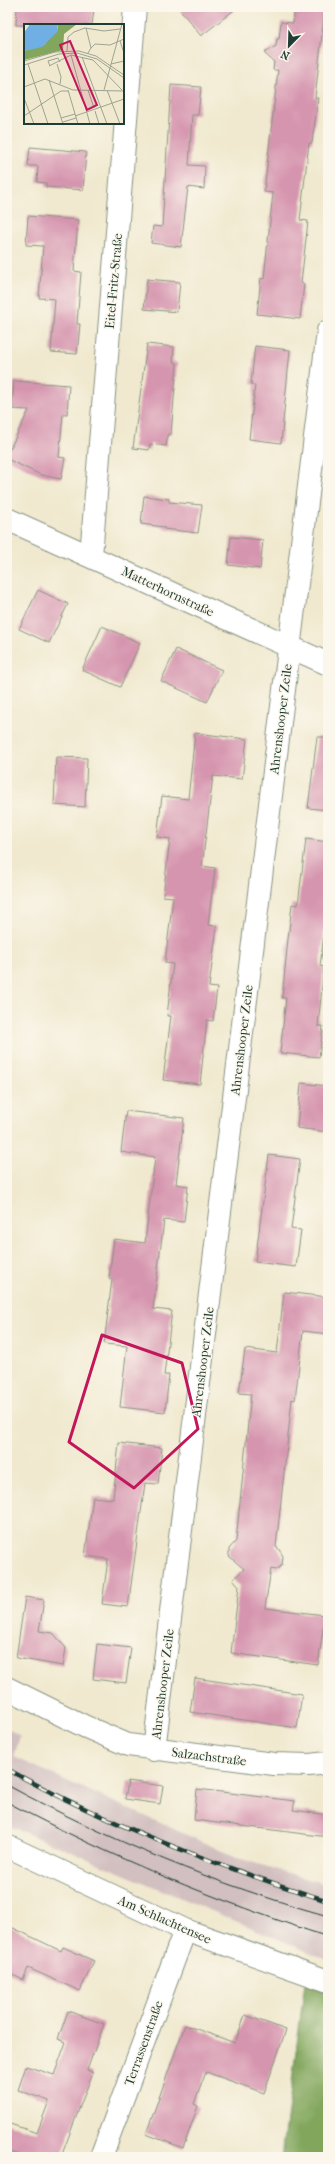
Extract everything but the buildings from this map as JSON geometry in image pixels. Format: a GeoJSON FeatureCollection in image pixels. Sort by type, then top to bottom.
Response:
{"type":"FeatureCollection","features":[{"type":"Feature","properties":{"kind":"street","name":"Eitel-Fritz-Straße"},"geometry":{"type":"LineString","coordinates":[[91,556],[135,7]]}},
{"type":"Feature","properties":{"kind":"street","name":"Ahrenshooper Zeile"},"geometry":{"type":"LineString","coordinates":[[154,1750],[328,331]]}},
{"type":"Feature","properties":{"kind":"street","name":"Matterhornstraße"},"geometry":{"type":"LineString","coordinates":[[7,519],[328,664]]}},
{"type":"Feature","properties":{"kind":"street","name":"Salzachstraße"},"geometry":{"type":"LineString","coordinates":[[7,1688],[128,1745],[154,1750],[274,1764],[309,1765],[328,1763]]}},
{"type":"Feature","properties":{"kind":"street","name":"Am Schlachtensee"},"geometry":{"type":"LineString","coordinates":[[7,1846],[185,1930],[328,1981]]}},
{"type":"Feature","properties":{"kind":"street","name":"Terrassenstraße"},"geometry":{"type":"LineString","coordinates":[[101,2157],[185,1930]]}},
{"type":"Feature","properties":{"kind":"highlighted area"},"geometry":{"type":"Polygon","coordinates":[[[102,1335],[182,1363],[198,1429],[134,1488],[69,1442],[102,1335]]]}},
{"type":"Feature","properties":{"kind":"shaded area"},"geometry":{"type":"Polygon","coordinates":[[[7,1728],[20,1736],[14,1757],[238,1858],[328,1885],[328,1960],[7,1825],[7,1728]]]}},
{"type":"Feature","properties":{"kind":"green space"},"geometry":{"type":"Polygon","coordinates":[[[305,1983],[328,1992],[328,2157],[282,2157],[305,1983]]]}},
{"type":"Feature","properties":{"kind":"tram line"},"geometry":{"type":"LineString","coordinates":[[7,1785],[84,1824],[164,1860],[205,1876],[287,1904],[328,1916]]}},
{"type":"Feature","properties":{"kind":"tram line"},"geometry":{"type":"LineString","coordinates":[[7,1802],[85,1841],[164,1877],[328,1937]]}},
{"type":"Feature","properties":{"kind":"railway"},"geometry":{"type":"LineString","coordinates":[[7,1769],[84,1808],[164,1843],[205,1859],[328,1901]]}}]}
